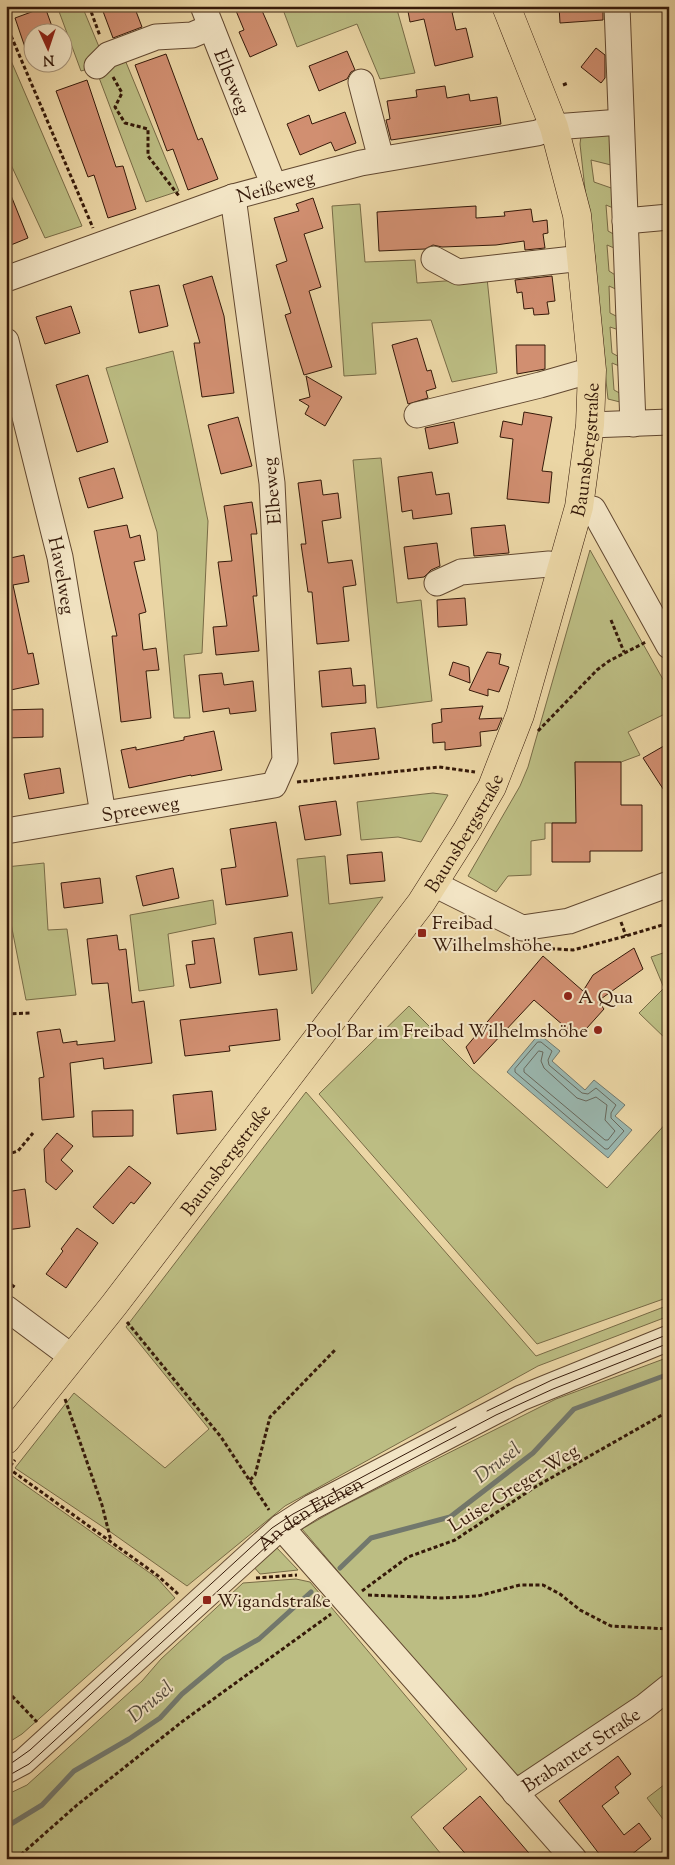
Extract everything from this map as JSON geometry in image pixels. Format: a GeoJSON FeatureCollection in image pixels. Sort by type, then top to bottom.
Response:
{"type":"FeatureCollection","features":[{"type":"Feature","properties":{"kind":"main road","name":"Baunsbergstraße"},"geometry":{"type":"LineString","coordinates":[[6,1440],[114,1305],[389,946],[434,884],[496,778],[520,715],[579,507],[590,426],[592,370],[577,215],[554,126],[506,6]]}},
{"type":"Feature","properties":{"kind":"street"},"geometry":{"type":"LineString","coordinates":[[618,6],[633,424]]}},
{"type":"Feature","properties":{"kind":"street"},"geometry":{"type":"LineString","coordinates":[[103,60],[156,36],[192,35],[207,16]]}},
{"type":"Feature","properties":{"kind":"street","name":"Elbeweg"},"geometry":{"type":"LineString","coordinates":[[207,16],[274,186]]}},
{"type":"Feature","properties":{"kind":"street"},"geometry":{"type":"LineString","coordinates":[[361,82],[381,159]]}},
{"type":"Feature","properties":{"kind":"street"},"geometry":{"type":"LineString","coordinates":[[554,126],[621,122]]}},
{"type":"Feature","properties":{"kind":"street","name":"Neißeweg"},"geometry":{"type":"LineString","coordinates":[[6,279],[233,197],[381,159],[537,133],[554,126]]}},
{"type":"Feature","properties":{"kind":"street","name":"Elbeweg"},"geometry":{"type":"LineString","coordinates":[[233,197],[272,483],[285,760],[274,785]]}},
{"type":"Feature","properties":{"kind":"street"},"geometry":{"type":"LineString","coordinates":[[625,221],[669,217]]}},
{"type":"Feature","properties":{"kind":"street"},"geometry":{"type":"LineString","coordinates":[[434,259],[458,272],[582,258]]}},
{"type":"Feature","properties":{"kind":"street","name":"Havelweg"},"geometry":{"type":"LineString","coordinates":[[6,340],[60,557],[103,814]]}},
{"type":"Feature","properties":{"kind":"street"},"geometry":{"type":"LineString","coordinates":[[417,415],[540,385],[592,370]]}},
{"type":"Feature","properties":{"kind":"street"},"geometry":{"type":"LineString","coordinates":[[590,426],[669,422]]}},
{"type":"Feature","properties":{"kind":"street"},"geometry":{"type":"LineString","coordinates":[[579,507],[592,509],[666,640]]}},
{"type":"Feature","properties":{"kind":"street"},"geometry":{"type":"LineString","coordinates":[[437,583],[461,572],[549,564],[562,567]]}},
{"type":"Feature","properties":{"kind":"street","name":"Spreeweg"},"geometry":{"type":"LineString","coordinates":[[6,831],[274,785]]}},
{"type":"Feature","properties":{"kind":"street"},"geometry":{"type":"LineString","coordinates":[[434,884],[522,928],[569,921],[669,884]]}},
{"type":"Feature","properties":{"kind":"street"},"geometry":{"type":"LineString","coordinates":[[6,1308],[72,1357]]}},
{"type":"Feature","properties":{"kind":"street","name":"An den Eichen"},"geometry":{"type":"LineString","coordinates":[[6,1771],[24,1762],[281,1527],[312,1507],[521,1398],[669,1338]]}},
{"type":"Feature","properties":{"kind":"street"},"geometry":{"type":"LineString","coordinates":[[281,1527],[574,1859]]}},
{"type":"Feature","properties":{"kind":"street","name":"Brabanter Straße"},"geometry":{"type":"LineString","coordinates":[[515,1793],[644,1707],[669,1687]]}},
{"type":"Feature","properties":{"kind":"path"},"geometry":{"type":"LineString","coordinates":[[89,6],[103,60],[122,93],[115,107],[125,123],[148,129],[148,156],[181,199]]}},
{"type":"Feature","properties":{"kind":"path"},"geometry":{"type":"LineString","coordinates":[[6,24],[91,224]]}},
{"type":"Feature","properties":{"kind":"path"},"geometry":{"type":"LineString","coordinates":[[611,620],[624,652]]}},
{"type":"Feature","properties":{"kind":"path"},"geometry":{"type":"LineString","coordinates":[[532,737],[597,670],[609,661],[624,652],[666,640]]}},
{"type":"Feature","properties":{"kind":"path"},"geometry":{"type":"LineString","coordinates":[[274,785],[439,767],[484,774],[496,778]]}},
{"type":"Feature","properties":{"kind":"path"},"geometry":{"type":"LineString","coordinates":[[534,948],[573,950],[669,923]]}},
{"type":"Feature","properties":{"kind":"path"},"geometry":{"type":"LineString","coordinates":[[6,1014],[30,1012]]}},
{"type":"Feature","properties":{"kind":"path"},"geometry":{"type":"LineString","coordinates":[[6,1155],[18,1151],[33,1133]]}},
{"type":"Feature","properties":{"kind":"path"},"geometry":{"type":"LineString","coordinates":[[114,1305],[221,1437],[281,1527]]}},
{"type":"Feature","properties":{"kind":"path"},"geometry":{"type":"LineString","coordinates":[[250,1480],[255,1474],[270,1417],[335,1350]]}},
{"type":"Feature","properties":{"kind":"path"},"geometry":{"type":"LineString","coordinates":[[64,1397],[102,1505],[111,1541]]}},
{"type":"Feature","properties":{"kind":"path","name":"Luise-Greger-Weg"},"geometry":{"type":"LineString","coordinates":[[16,1859],[77,1805],[183,1721],[408,1558],[455,1540],[535,1487],[669,1411]]}},
{"type":"Feature","properties":{"kind":"path"},"geometry":{"type":"LineString","coordinates":[[6,1471],[8,1468],[111,1541],[157,1575],[193,1607]]}},
{"type":"Feature","properties":{"kind":"path"},"geometry":{"type":"LineString","coordinates":[[223,1580],[323,1574]]}},
{"type":"Feature","properties":{"kind":"path"},"geometry":{"type":"LineString","coordinates":[[346,1602],[364,1595],[442,1598],[478,1596],[520,1585],[543,1585],[560,1594],[580,1610],[611,1626],[669,1629]]}},
{"type":"Feature","properties":{"kind":"path"},"geometry":{"type":"LineString","coordinates":[[12,1696],[51,1737]]}},
{"type":"Feature","properties":{"kind":"green space"},"geometry":{"type":"Polygon","coordinates":[[[57,6],[82,6],[102,54],[123,55],[179,191],[146,202],[95,67],[81,71],[72,47],[72,22],[63,22],[57,6]]]}},
{"type":"Feature","properties":{"kind":"green space"},"geometry":{"type":"Polygon","coordinates":[[[396,6],[415,73],[380,79],[357,24],[297,47],[282,7],[396,6]]]}},
{"type":"Feature","properties":{"kind":"green space"},"geometry":{"type":"Polygon","coordinates":[[[6,49],[82,226],[45,238],[6,154],[6,49]]]}},
{"type":"Feature","properties":{"kind":"green space"},"geometry":{"type":"Polygon","coordinates":[[[608,134],[614,140],[615,166],[591,160],[594,182],[617,190],[618,210],[606,205],[608,231],[619,237],[619,250],[607,245],[609,271],[620,278],[620,291],[609,286],[610,313],[622,319],[622,331],[610,327],[612,353],[623,359],[624,368],[612,363],[614,390],[625,396],[624,403],[608,399],[580,144],[581,136],[608,134]]]}},
{"type":"Feature","properties":{"kind":"green space"},"geometry":{"type":"Polygon","coordinates":[[[360,204],[365,262],[415,260],[417,283],[487,278],[497,373],[452,382],[431,320],[372,323],[376,374],[344,376],[332,206],[360,204]]]}},
{"type":"Feature","properties":{"kind":"green space"},"geometry":{"type":"Polygon","coordinates":[[[173,351],[208,521],[202,653],[184,655],[190,718],[174,718],[157,532],[106,368],[173,351]]]}},
{"type":"Feature","properties":{"kind":"green space"},"geometry":{"type":"Polygon","coordinates":[[[381,458],[397,603],[421,600],[432,701],[377,708],[353,460],[381,458]]]}},
{"type":"Feature","properties":{"kind":"green space"},"geometry":{"type":"Polygon","coordinates":[[[590,550],[669,690],[669,712],[628,732],[640,755],[621,762],[575,762],[576,799],[597,823],[545,823],[545,839],[531,841],[531,875],[508,876],[496,892],[468,876],[520,786],[528,767],[590,550]]]}},
{"type":"Feature","properties":{"kind":"green space"},"geometry":{"type":"Polygon","coordinates":[[[433,793],[448,795],[421,842],[398,837],[361,840],[357,802],[433,793]]]}},
{"type":"Feature","properties":{"kind":"green space"},"geometry":{"type":"Polygon","coordinates":[[[325,856],[329,904],[383,897],[312,994],[297,859],[325,856]]]}},
{"type":"Feature","properties":{"kind":"green space"},"geometry":{"type":"Polygon","coordinates":[[[44,863],[48,930],[67,929],[76,995],[26,1000],[6,898],[6,867],[44,863]]]}},
{"type":"Feature","properties":{"kind":"green space"},"geometry":{"type":"Polygon","coordinates":[[[213,900],[216,924],[168,934],[174,986],[139,991],[130,915],[213,900]]]}},
{"type":"Feature","properties":{"kind":"green space"},"geometry":{"type":"Polygon","coordinates":[[[669,951],[669,1042],[639,1013],[664,988],[651,957],[669,951]]]}},
{"type":"Feature","properties":{"kind":"green space"},"geometry":{"type":"Polygon","coordinates":[[[409,1006],[472,1069],[607,1188],[669,1120],[669,1297],[537,1344],[319,1094],[409,1006]]]}},
{"type":"Feature","properties":{"kind":"green space"},"geometry":{"type":"Polygon","coordinates":[[[306,1092],[536,1356],[669,1305],[669,1316],[538,1366],[285,1506],[187,1586],[15,1468],[74,1393],[165,1468],[209,1429],[126,1327],[306,1092]]]}},
{"type":"Feature","properties":{"kind":"green space"},"geometry":{"type":"Polygon","coordinates":[[[669,1357],[669,1674],[614,1714],[558,1751],[519,1775],[511,1775],[302,1529],[337,1509],[556,1399],[669,1357]]]}},
{"type":"Feature","properties":{"kind":"green space"},"geometry":{"type":"Polygon","coordinates":[[[8,1473],[157,1578],[175,1598],[22,1734],[6,1744],[6,1476],[8,1473]]]}},
{"type":"Feature","properties":{"kind":"green space"},"geometry":{"type":"Polygon","coordinates":[[[276,1547],[298,1570],[260,1574],[253,1566],[276,1547]]]}},
{"type":"Feature","properties":{"kind":"green space"},"geometry":{"type":"Polygon","coordinates":[[[296,1579],[310,1582],[467,1769],[411,1817],[445,1859],[6,1859],[6,1795],[27,1785],[142,1681],[161,1659],[243,1583],[296,1579]]]}},
{"type":"Feature","properties":{"kind":"green space"},"geometry":{"type":"Polygon","coordinates":[[[669,1781],[669,1827],[647,1798],[669,1781]]]}},
{"type":"Feature","properties":{"kind":"water"},"geometry":{"type":"Polygon","coordinates":[[[539,1034],[560,1051],[552,1061],[585,1090],[594,1080],[625,1105],[615,1116],[632,1130],[608,1158],[507,1072],[539,1034]]]}},
{"type":"Feature","properties":{"kind":"building"},"geometry":{"type":"Polygon","coordinates":[[[101,6],[134,6],[142,27],[113,38],[101,6]]]}},
{"type":"Feature","properties":{"kind":"building"},"geometry":{"type":"Polygon","coordinates":[[[234,6],[260,6],[277,45],[250,57],[239,32],[244,30],[234,6]]]}},
{"type":"Feature","properties":{"kind":"building"},"geometry":{"type":"Polygon","coordinates":[[[407,6],[454,6],[454,12],[452,12],[456,30],[466,28],[473,57],[435,66],[424,19],[410,22],[407,6]]]}},
{"type":"Feature","properties":{"kind":"building"},"geometry":{"type":"Polygon","coordinates":[[[559,6],[603,6],[603,20],[560,23],[559,6]]]}},
{"type":"Feature","properties":{"kind":"building"},"geometry":{"type":"Polygon","coordinates":[[[45,7],[50,22],[22,22],[22,39],[15,18],[45,7]]]}},
{"type":"Feature","properties":{"kind":"building"},"geometry":{"type":"Polygon","coordinates":[[[596,48],[605,55],[605,78],[601,83],[581,67],[596,48]]]}},
{"type":"Feature","properties":{"kind":"building"},"geometry":{"type":"Polygon","coordinates":[[[347,51],[355,70],[351,72],[347,79],[319,91],[309,66],[347,51]]]}},
{"type":"Feature","properties":{"kind":"building"},"geometry":{"type":"Polygon","coordinates":[[[166,54],[198,140],[202,138],[218,179],[188,190],[173,149],[167,151],[135,65],[166,54]]]}},
{"type":"Feature","properties":{"kind":"building"},"geometry":{"type":"Polygon","coordinates":[[[87,80],[116,167],[123,166],[136,209],[108,218],[94,175],[88,177],[56,91],[87,80]]]}},
{"type":"Feature","properties":{"kind":"building"},"geometry":{"type":"Polygon","coordinates":[[[445,86],[447,98],[469,94],[470,101],[497,97],[501,124],[391,140],[386,120],[390,119],[387,101],[417,97],[416,90],[445,86]]]}},
{"type":"Feature","properties":{"kind":"building"},"geometry":{"type":"Polygon","coordinates":[[[345,112],[356,143],[335,151],[331,142],[300,155],[287,124],[309,115],[312,124],[345,112]]]}},
{"type":"Feature","properties":{"kind":"building"},"geometry":{"type":"Polygon","coordinates":[[[6,183],[28,238],[6,247],[6,183]]]}},
{"type":"Feature","properties":{"kind":"building"},"geometry":{"type":"Polygon","coordinates":[[[313,198],[323,228],[304,234],[321,287],[309,291],[332,367],[304,375],[285,315],[291,313],[276,265],[287,261],[274,218],[299,211],[296,204],[313,198]]]}},
{"type":"Feature","properties":{"kind":"building"},"geometry":{"type":"Polygon","coordinates":[[[476,206],[476,218],[505,216],[504,212],[531,209],[533,222],[547,220],[548,233],[543,234],[545,248],[525,250],[524,241],[496,245],[442,247],[433,245],[425,249],[379,251],[377,212],[476,206]]]}},
{"type":"Feature","properties":{"kind":"building"},"geometry":{"type":"Polygon","coordinates":[[[212,276],[224,316],[234,393],[202,397],[194,343],[200,343],[183,285],[212,276]]]}},
{"type":"Feature","properties":{"kind":"building"},"geometry":{"type":"Polygon","coordinates":[[[552,276],[555,301],[547,302],[549,314],[534,315],[533,308],[524,309],[522,292],[517,293],[515,280],[552,276]]]}},
{"type":"Feature","properties":{"kind":"building"},"geometry":{"type":"Polygon","coordinates":[[[159,285],[168,326],[139,333],[130,291],[159,285]]]}},
{"type":"Feature","properties":{"kind":"building"},"geometry":{"type":"Polygon","coordinates":[[[71,306],[80,333],[45,344],[36,317],[71,306]]]}},
{"type":"Feature","properties":{"kind":"building"},"geometry":{"type":"Polygon","coordinates":[[[417,338],[427,371],[431,370],[436,388],[426,391],[428,398],[408,404],[392,345],[417,338]]]}},
{"type":"Feature","properties":{"kind":"building"},"geometry":{"type":"Polygon","coordinates":[[[516,345],[545,345],[545,369],[517,374],[516,345]]]}},
{"type":"Feature","properties":{"kind":"building"},"geometry":{"type":"Polygon","coordinates":[[[88,375],[108,442],[77,452],[56,385],[88,375]]]}},
{"type":"Feature","properties":{"kind":"building"},"geometry":{"type":"Polygon","coordinates":[[[306,376],[342,397],[325,426],[305,414],[309,406],[299,400],[310,397],[306,376]]]}},
{"type":"Feature","properties":{"kind":"building"},"geometry":{"type":"Polygon","coordinates":[[[524,412],[552,417],[542,471],[552,472],[549,503],[507,499],[513,439],[500,437],[503,421],[522,425],[524,412]]]}},
{"type":"Feature","properties":{"kind":"building"},"geometry":{"type":"Polygon","coordinates":[[[238,417],[252,466],[221,474],[208,425],[238,417]]]}},
{"type":"Feature","properties":{"kind":"building"},"geometry":{"type":"Polygon","coordinates":[[[454,422],[458,443],[429,449],[425,428],[454,422]]]}},
{"type":"Feature","properties":{"kind":"building"},"geometry":{"type":"Polygon","coordinates":[[[114,468],[123,498],[88,508],[79,478],[114,468]]]}},
{"type":"Feature","properties":{"kind":"building"},"geometry":{"type":"Polygon","coordinates":[[[432,472],[436,495],[449,493],[452,514],[413,519],[412,510],[402,512],[398,477],[432,472]]]}},
{"type":"Feature","properties":{"kind":"building"},"geometry":{"type":"Polygon","coordinates":[[[321,480],[323,495],[338,493],[341,518],[322,521],[328,563],[352,560],[356,585],[343,587],[349,641],[317,644],[312,592],[308,592],[301,544],[306,544],[298,483],[321,480]]]}},
{"type":"Feature","properties":{"kind":"building"},"geometry":{"type":"Polygon","coordinates":[[[252,502],[257,534],[251,534],[257,596],[253,596],[259,651],[216,655],[213,627],[227,626],[218,562],[232,561],[224,506],[252,502]]]}},
{"type":"Feature","properties":{"kind":"building"},"geometry":{"type":"Polygon","coordinates":[[[127,525],[130,538],[140,535],[145,560],[134,562],[146,612],[139,614],[143,650],[156,648],[159,670],[146,671],[151,718],[121,722],[112,636],[117,636],[94,531],[127,525]]]}},
{"type":"Feature","properties":{"kind":"building"},"geometry":{"type":"Polygon","coordinates":[[[505,525],[509,553],[474,556],[471,528],[505,525]]]}},
{"type":"Feature","properties":{"kind":"building"},"geometry":{"type":"Polygon","coordinates":[[[437,543],[440,566],[431,570],[424,577],[408,579],[404,547],[437,543]]]}},
{"type":"Feature","properties":{"kind":"building"},"geometry":{"type":"Polygon","coordinates":[[[24,555],[29,582],[13,585],[28,654],[33,653],[39,684],[6,691],[6,559],[24,555]]]}},
{"type":"Feature","properties":{"kind":"building"},"geometry":{"type":"Polygon","coordinates":[[[465,598],[467,625],[438,627],[437,600],[465,598]]]}},
{"type":"Feature","properties":{"kind":"building"},"geometry":{"type":"Polygon","coordinates":[[[487,652],[501,654],[499,664],[509,667],[499,692],[488,689],[488,696],[469,690],[487,652]]]}},
{"type":"Feature","properties":{"kind":"building"},"geometry":{"type":"Polygon","coordinates":[[[453,662],[469,667],[470,683],[449,675],[453,662]]]}},
{"type":"Feature","properties":{"kind":"building"},"geometry":{"type":"Polygon","coordinates":[[[351,668],[353,686],[365,685],[366,703],[322,707],[319,671],[351,668]]]}},
{"type":"Feature","properties":{"kind":"building"},"geometry":{"type":"Polygon","coordinates":[[[222,673],[224,685],[253,681],[256,711],[230,714],[229,708],[203,712],[199,675],[222,673]]]}},
{"type":"Feature","properties":{"kind":"building"},"geometry":{"type":"Polygon","coordinates":[[[483,706],[479,719],[502,718],[497,730],[480,732],[481,746],[445,750],[445,742],[433,743],[432,724],[442,722],[441,709],[483,706]]]}},
{"type":"Feature","properties":{"kind":"building"},"geometry":{"type":"Polygon","coordinates":[[[43,709],[43,737],[6,738],[6,710],[43,709]]]}},
{"type":"Feature","properties":{"kind":"building"},"geometry":{"type":"Polygon","coordinates":[[[375,728],[379,759],[334,764],[331,733],[375,728]]]}},
{"type":"Feature","properties":{"kind":"building"},"geometry":{"type":"Polygon","coordinates":[[[214,731],[222,770],[129,788],[121,750],[136,747],[136,750],[184,740],[184,737],[214,731]]]}},
{"type":"Feature","properties":{"kind":"building"},"geometry":{"type":"Polygon","coordinates":[[[669,743],[669,798],[643,758],[669,743]]]}},
{"type":"Feature","properties":{"kind":"building"},"geometry":{"type":"Polygon","coordinates":[[[575,762],[621,762],[621,805],[642,805],[642,851],[590,851],[590,862],[552,862],[552,823],[576,823],[575,762]]]}},
{"type":"Feature","properties":{"kind":"building"},"geometry":{"type":"Polygon","coordinates":[[[60,768],[64,793],[29,799],[24,774],[60,768]]]}},
{"type":"Feature","properties":{"kind":"building"},"geometry":{"type":"Polygon","coordinates":[[[336,801],[341,835],[305,840],[299,806],[336,801]]]}},
{"type":"Feature","properties":{"kind":"building"},"geometry":{"type":"Polygon","coordinates":[[[276,822],[288,896],[226,905],[221,869],[236,867],[230,829],[276,822]]]}},
{"type":"Feature","properties":{"kind":"building"},"geometry":{"type":"Polygon","coordinates":[[[382,852],[385,881],[350,884],[347,855],[382,852]]]}},
{"type":"Feature","properties":{"kind":"building"},"geometry":{"type":"Polygon","coordinates":[[[173,868],[179,898],[143,906],[136,876],[173,868]]]}},
{"type":"Feature","properties":{"kind":"building"},"geometry":{"type":"Polygon","coordinates":[[[100,878],[103,903],[64,908],[61,883],[100,878]]]}},
{"type":"Feature","properties":{"kind":"building"},"geometry":{"type":"Polygon","coordinates":[[[292,932],[297,970],[259,975],[254,938],[292,932]]]}},
{"type":"Feature","properties":{"kind":"building"},"geometry":{"type":"Polygon","coordinates":[[[117,935],[119,950],[126,949],[132,1003],[144,1001],[152,1063],[104,1069],[103,1058],[70,1063],[74,1117],[42,1120],[39,1078],[44,1077],[37,1032],[60,1029],[63,1043],[77,1041],[77,1045],[115,1041],[108,983],[92,984],[87,939],[117,935]]]}},
{"type":"Feature","properties":{"kind":"building"},"geometry":{"type":"Polygon","coordinates":[[[214,938],[221,983],[190,988],[186,965],[195,964],[192,941],[214,938]]]}},
{"type":"Feature","properties":{"kind":"building"},"geometry":{"type":"Polygon","coordinates":[[[634,948],[643,969],[598,1001],[604,1009],[578,1038],[534,1000],[474,1064],[466,1047],[543,956],[583,991],[593,975],[634,948]]]}},
{"type":"Feature","properties":{"kind":"building"},"geometry":{"type":"Polygon","coordinates":[[[277,1009],[280,1040],[229,1046],[230,1051],[185,1056],[180,1020],[277,1009]]]}},
{"type":"Feature","properties":{"kind":"building"},"geometry":{"type":"Polygon","coordinates":[[[212,1091],[216,1130],[177,1134],[173,1095],[212,1091]]]}},
{"type":"Feature","properties":{"kind":"building"},"geometry":{"type":"Polygon","coordinates":[[[133,1110],[133,1136],[93,1137],[92,1111],[133,1110]]]}},
{"type":"Feature","properties":{"kind":"building"},"geometry":{"type":"Polygon","coordinates":[[[57,1133],[73,1146],[61,1160],[73,1171],[56,1190],[46,1182],[44,1149],[57,1133]]]}},
{"type":"Feature","properties":{"kind":"building"},"geometry":{"type":"Polygon","coordinates":[[[129,1166],[151,1183],[134,1204],[131,1202],[113,1224],[93,1207],[129,1166]]]}},
{"type":"Feature","properties":{"kind":"building"},"geometry":{"type":"Polygon","coordinates":[[[25,1189],[30,1227],[6,1230],[6,1192],[25,1189]]]}},
{"type":"Feature","properties":{"kind":"building"},"geometry":{"type":"Polygon","coordinates":[[[77,1228],[98,1243],[66,1288],[46,1274],[63,1251],[61,1249],[77,1228]]]}},
{"type":"Feature","properties":{"kind":"building"},"geometry":{"type":"Polygon","coordinates":[[[618,1756],[631,1774],[615,1787],[619,1793],[602,1806],[624,1835],[639,1823],[651,1839],[626,1859],[603,1859],[559,1801],[618,1756]]]}},
{"type":"Feature","properties":{"kind":"building"},"geometry":{"type":"Polygon","coordinates":[[[480,1796],[534,1859],[470,1859],[443,1828],[480,1796]]]}},
{"type":"Feature","properties":{"kind":"waterway","name":"Drusel"},"geometry":{"type":"LineString","coordinates":[[340,1568],[371,1538],[450,1517],[533,1453],[574,1409],[669,1374]]}},
{"type":"Feature","properties":{"kind":"waterway","name":"Drusel"},"geometry":{"type":"LineString","coordinates":[[6,1827],[42,1805],[74,1771],[129,1739],[160,1718],[182,1694],[224,1659],[259,1639],[311,1592]]}},
{"type":"Feature","properties":{"kind":"tram line"},"geometry":{"type":"LineString","coordinates":[[487,1411],[552,1380],[669,1334]]}},
{"type":"Feature","properties":{"kind":"tram line"},"geometry":{"type":"LineString","coordinates":[[6,1777],[29,1764],[280,1534],[321,1507],[496,1415],[553,1389],[669,1343]]}},
{"type":"Feature","properties":{"kind":"tram line"},"geometry":{"type":"LineString","coordinates":[[6,1767],[30,1750],[272,1528],[293,1514],[456,1427]]}},
{"type":"Feature","properties":{"kind":"place","name":"Freibad Wilhelmshöhe"},"geometry":{"type":"Point","coordinates":[422,933]}},
{"type":"Feature","properties":{"kind":"place","name":"A Qua"},"geometry":{"type":"Point","coordinates":[568,996]}},
{"type":"Feature","properties":{"kind":"place","name":"Pool Bar im Freibad Wilhelmshöhe"},"geometry":{"type":"Point","coordinates":[598,1030]}},
{"type":"Feature","properties":{"kind":"place","name":"Wigandstraße"},"geometry":{"type":"Point","coordinates":[207,1600]}}]}
